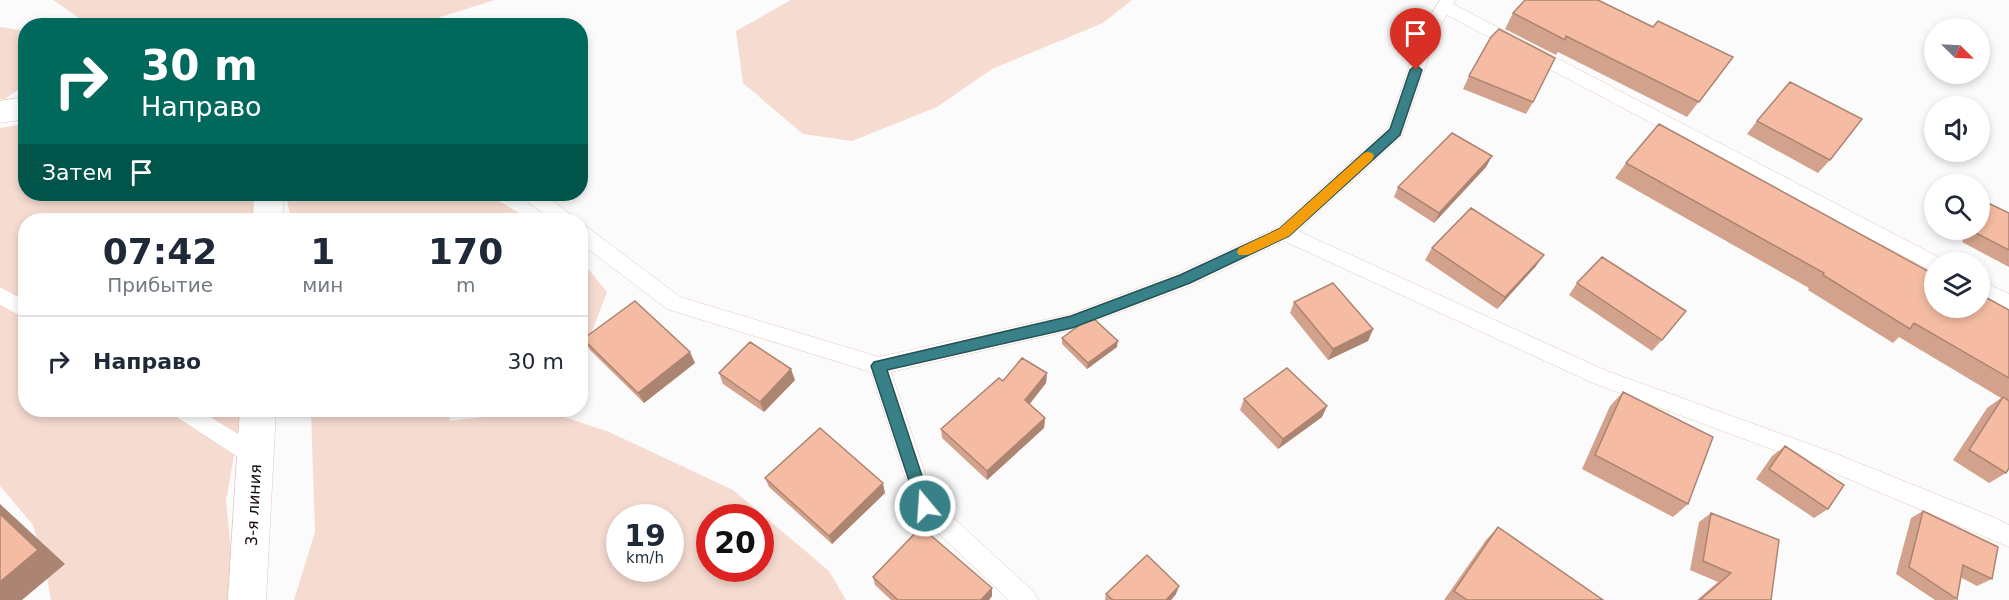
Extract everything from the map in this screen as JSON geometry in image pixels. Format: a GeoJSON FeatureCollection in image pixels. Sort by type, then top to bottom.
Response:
{"type":"FeatureCollection","features":[{"type":"Feature","properties":{"kind":"street"},"geometry":{"type":"LineString","coordinates":[[0,112],[18,109]]}},
{"type":"Feature","properties":{"kind":"street","name":"3-я линия"},"geometry":{"type":"LineString","coordinates":[[247,600],[258,417]]}},
{"type":"Feature","properties":{"kind":"lane"},"geometry":{"type":"LineString","coordinates":[[588,238],[674,303],[879,366],[1072,322],[1185,279],[1284,233],[1396,131],[1430,28],[1446,3],[1924,258]]}},
{"type":"Feature","properties":{"kind":"lane"},"geometry":{"type":"LineString","coordinates":[[539,201],[556,213]]}},
{"type":"Feature","properties":{"kind":"lane"},"geometry":{"type":"LineString","coordinates":[[1284,233],[1600,377],[1826,460],[1985,524],[2009,536]]}},
{"type":"Feature","properties":{"kind":"lane"},"geometry":{"type":"LineString","coordinates":[[1990,294],[2009,304]]}},
{"type":"Feature","properties":{"kind":"lane"},"geometry":{"type":"LineString","coordinates":[[0,295],[18,306]]}},
{"type":"Feature","properties":{"kind":"lane"},"geometry":{"type":"LineString","coordinates":[[879,366],[925,506],[1026,600]]}},
{"type":"Feature","properties":{"kind":"lane"},"geometry":{"type":"LineString","coordinates":[[193,417],[255,456]]}},
{"type":"Feature","properties":{"kind":"shaded area"},"geometry":{"type":"Polygon","coordinates":[[[53,0],[495,0],[440,18],[79,18],[53,0]]]}},
{"type":"Feature","properties":{"kind":"shaded area"},"geometry":{"type":"Polygon","coordinates":[[[791,0],[1132,0],[1103,23],[992,69],[937,107],[852,141],[803,134],[743,83],[736,31],[791,0]]]}},
{"type":"Feature","properties":{"kind":"shaded area"},"geometry":{"type":"Polygon","coordinates":[[[0,27],[18,30],[18,90],[5,99],[0,99],[0,27]]]}},
{"type":"Feature","properties":{"kind":"shaded area"},"geometry":{"type":"Polygon","coordinates":[[[18,125],[18,201],[253,201],[253,213],[18,213],[18,417],[241,417],[226,501],[235,589],[231,600],[51,600],[44,562],[33,525],[0,486],[0,128],[18,125]]]}},
{"type":"Feature","properties":{"kind":"shaded area"},"geometry":{"type":"Polygon","coordinates":[[[287,201],[499,201],[519,213],[290,213],[287,201]]]}},
{"type":"Feature","properties":{"kind":"shaded area"},"geometry":{"type":"Polygon","coordinates":[[[588,269],[607,292],[588,341],[588,269]]]}},
{"type":"Feature","properties":{"kind":"shaded area"},"geometry":{"type":"Polygon","coordinates":[[[311,417],[450,417],[450,421],[484,417],[564,417],[609,432],[733,490],[750,504],[696,504],[696,582],[774,582],[774,525],[829,571],[846,600],[294,600],[315,532],[311,417]]]}},
{"type":"Feature","properties":{"kind":"building"},"geometry":{"type":"Polygon","coordinates":[[[1525,0],[1598,0],[1653,27],[1658,21],[1733,57],[1699,102],[1566,36],[1565,40],[1513,13],[1525,0]]]}},
{"type":"Feature","properties":{"kind":"building"},"geometry":{"type":"Polygon","coordinates":[[[1499,29],[1555,58],[1533,102],[1469,76],[1491,37],[1499,29]]]}},
{"type":"Feature","properties":{"kind":"building"},"geometry":{"type":"Polygon","coordinates":[[[1790,82],[1862,119],[1830,160],[1757,121],[1790,82]]]}},
{"type":"Feature","properties":{"kind":"building"},"geometry":{"type":"Polygon","coordinates":[[[1659,124],[1924,269],[1924,318],[1990,318],[1990,300],[2009,310],[2009,378],[1914,323],[1910,329],[1823,275],[1824,273],[1626,163],[1659,124]]]}},
{"type":"Feature","properties":{"kind":"building"},"geometry":{"type":"Polygon","coordinates":[[[1452,133],[1492,156],[1439,213],[1398,187],[1452,133]]]}},
{"type":"Feature","properties":{"kind":"building"},"geometry":{"type":"Polygon","coordinates":[[[1990,204],[2009,213],[2009,250],[1990,240],[1990,204]]]}},
{"type":"Feature","properties":{"kind":"building"},"geometry":{"type":"Polygon","coordinates":[[[1471,208],[1544,255],[1505,297],[1432,248],[1471,208]]]}},
{"type":"Feature","properties":{"kind":"building"},"geometry":{"type":"Polygon","coordinates":[[[1602,257],[1686,311],[1662,340],[1577,283],[1602,257]]]}},
{"type":"Feature","properties":{"kind":"building"},"geometry":{"type":"Polygon","coordinates":[[[1333,283],[1373,329],[1333,349],[1294,302],[1333,283]]]}},
{"type":"Feature","properties":{"kind":"building"},"geometry":{"type":"Polygon","coordinates":[[[635,301],[690,352],[638,393],[588,344],[588,335],[635,301]]]}},
{"type":"Feature","properties":{"kind":"building"},"geometry":{"type":"Polygon","coordinates":[[[1094,319],[1118,341],[1088,363],[1062,338],[1084,322],[1094,319]]]}},
{"type":"Feature","properties":{"kind":"building"},"geometry":{"type":"Polygon","coordinates":[[[750,342],[791,369],[760,402],[719,373],[750,342]]]}},
{"type":"Feature","properties":{"kind":"building"},"geometry":{"type":"Polygon","coordinates":[[[1022,358],[1047,373],[1025,400],[1045,418],[987,471],[941,429],[999,378],[1003,381],[1022,358]]]}},
{"type":"Feature","properties":{"kind":"building"},"geometry":{"type":"Polygon","coordinates":[[[1287,368],[1327,406],[1283,439],[1244,399],[1287,368]]]}},
{"type":"Feature","properties":{"kind":"building"},"geometry":{"type":"Polygon","coordinates":[[[1623,392],[1713,437],[1688,504],[1595,455],[1623,392]]]}},
{"type":"Feature","properties":{"kind":"building"},"geometry":{"type":"Polygon","coordinates":[[[2003,397],[2009,401],[2009,468],[2006,473],[1969,450],[2003,397]]]}},
{"type":"Feature","properties":{"kind":"building"},"geometry":{"type":"Polygon","coordinates":[[[820,428],[883,483],[829,536],[765,478],[820,428]]]}},
{"type":"Feature","properties":{"kind":"building"},"geometry":{"type":"Polygon","coordinates":[[[1785,446],[1844,485],[1828,509],[1769,469],[1785,446]]]}},
{"type":"Feature","properties":{"kind":"building"},"geometry":{"type":"Polygon","coordinates":[[[1923,511],[1998,547],[1992,579],[1963,565],[1957,599],[1909,567],[1923,511]]]}},
{"type":"Feature","properties":{"kind":"building"},"geometry":{"type":"Polygon","coordinates":[[[1711,513],[1779,540],[1771,600],[1700,600],[1731,573],[1703,561],[1711,513]]]}},
{"type":"Feature","properties":{"kind":"building"},"geometry":{"type":"Polygon","coordinates":[[[0,514],[38,550],[0,582],[0,514]]]}},
{"type":"Feature","properties":{"kind":"building"},"geometry":{"type":"Polygon","coordinates":[[[921,527],[992,588],[981,600],[898,600],[873,577],[921,527]]]}},
{"type":"Feature","properties":{"kind":"building"},"geometry":{"type":"Polygon","coordinates":[[[1498,527],[1603,600],[1467,600],[1454,591],[1498,527]]]}},
{"type":"Feature","properties":{"kind":"building"},"geometry":{"type":"Polygon","coordinates":[[[1147,555],[1179,586],[1166,600],[1113,600],[1106,594],[1147,555]]]}},
{"type":"Feature","properties":{"kind":"slow traffic"},"geometry":{"type":"LineString","coordinates":[[1243,252],[1284,233],[1368,156]]}},
{"type":"Feature","properties":{"kind":"route"},"geometry":{"type":"LineString","coordinates":[[925,506],[879,366],[1072,322],[1185,279],[1284,233],[1396,131],[1416,70]]}}]}
